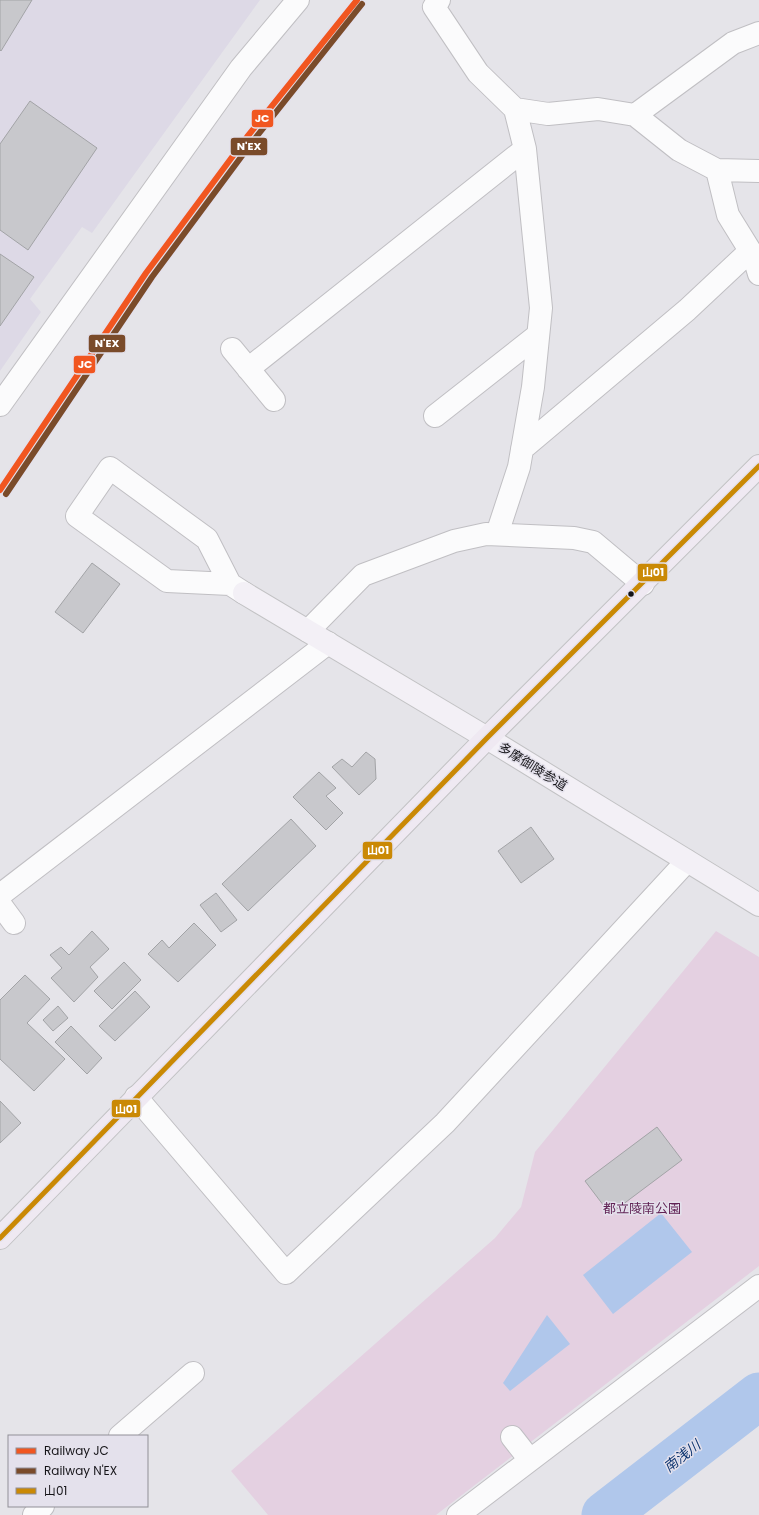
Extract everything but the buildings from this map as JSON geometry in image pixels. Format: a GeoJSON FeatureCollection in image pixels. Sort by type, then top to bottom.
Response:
{"type":"FeatureCollection","features":[{"type":"Feature","properties":{"kind":"highway"},"geometry":{"type":"LineString","coordinates":[[0,1238],[487,738],[643,584],[759,466]]}},
{"type":"Feature","properties":{"kind":"main road","name":"多摩御陵参道"},"geometry":{"type":"LineString","coordinates":[[237,588],[487,738],[759,905]]}},
{"type":"Feature","properties":{"kind":"street"},"geometry":{"type":"LineString","coordinates":[[0,405],[241,68],[298,0]]}},
{"type":"Feature","properties":{"kind":"street"},"geometry":{"type":"LineString","coordinates":[[439,0],[434,7],[478,73],[515,108],[525,149],[541,308],[534,387],[522,449],[518,467],[496,534]]}},
{"type":"Feature","properties":{"kind":"street"},"geometry":{"type":"LineString","coordinates":[[635,115],[733,43],[759,33]]}},
{"type":"Feature","properties":{"kind":"street"},"geometry":{"type":"LineString","coordinates":[[515,108],[548,114],[598,109],[635,115],[679,150],[717,170],[759,171]]}},
{"type":"Feature","properties":{"kind":"street"},"geometry":{"type":"LineString","coordinates":[[248,368],[525,149]]}},
{"type":"Feature","properties":{"kind":"street"},"geometry":{"type":"LineString","coordinates":[[717,170],[728,215],[754,257],[759,274]]}},
{"type":"Feature","properties":{"kind":"street"},"geometry":{"type":"LineString","coordinates":[[522,449],[687,310],[750,251]]}},
{"type":"Feature","properties":{"kind":"street"},"geometry":{"type":"LineString","coordinates":[[435,416],[538,335]]}},
{"type":"Feature","properties":{"kind":"street"},"geometry":{"type":"LineString","coordinates":[[232,349],[274,400]]}},
{"type":"Feature","properties":{"kind":"street"},"geometry":{"type":"LineString","coordinates":[[110,468],[207,539],[237,588],[167,581],[77,516],[110,468]]}},
{"type":"Feature","properties":{"kind":"street"},"geometry":{"type":"LineString","coordinates":[[308,631],[363,575],[454,541],[486,534],[574,538],[592,542],[643,584]]}},
{"type":"Feature","properties":{"kind":"street"},"geometry":{"type":"LineString","coordinates":[[0,895],[328,643]]}},
{"type":"Feature","properties":{"kind":"street"},"geometry":{"type":"LineString","coordinates":[[136,1097],[286,1273],[445,1123],[687,861]]}},
{"type":"Feature","properties":{"kind":"street"},"geometry":{"type":"LineString","coordinates":[[0,904],[14,924]]}},
{"type":"Feature","properties":{"kind":"street"},"geometry":{"type":"LineString","coordinates":[[458,1515],[759,1286]]}},
{"type":"Feature","properties":{"kind":"street"},"geometry":{"type":"LineString","coordinates":[[121,1435],[193,1373]]}},
{"type":"Feature","properties":{"kind":"street"},"geometry":{"type":"LineString","coordinates":[[512,1437],[530,1460]]}},
{"type":"Feature","properties":{"kind":"street"},"geometry":{"type":"LineString","coordinates":[[34,1515],[42,1507]]}},
{"type":"Feature","properties":{"kind":"shaded area"},"geometry":{"type":"Polygon","coordinates":[[[0,0],[260,0],[92,233],[82,227],[30,299],[41,312],[0,371],[0,0]]]}},
{"type":"Feature","properties":{"kind":"green space","name":"都立陵南公園"},"geometry":{"type":"Polygon","coordinates":[[[716,931],[759,957],[759,1266],[436,1515],[268,1515],[231,1471],[495,1238],[521,1207],[535,1152],[716,931]]]}},
{"type":"Feature","properties":{"kind":"water"},"geometry":{"type":"Polygon","coordinates":[[[661,1213],[692,1252],[613,1314],[583,1275],[661,1213]]]}},
{"type":"Feature","properties":{"kind":"water"},"geometry":{"type":"Polygon","coordinates":[[[547,1315],[570,1344],[510,1391],[503,1383],[547,1315]]]}},
{"type":"Feature","properties":{"kind":"waterway","name":"南浅川"},"geometry":{"type":"LineString","coordinates":[[605,1515],[759,1396]]}},
{"type":"Feature","properties":{"kind":"rail line","name":"JC"},"geometry":{"type":"LineString","coordinates":[[0,490],[146,273],[247,137],[357,0]]}},
{"type":"Feature","properties":{"kind":"rail line","name":"N'EX"},"geometry":{"type":"LineString","coordinates":[[6,494],[152,277],[253,141],[362,4]]}},
{"type":"Feature","properties":{"kind":"transit line","name":"山01"},"geometry":{"type":"LineString","coordinates":[[0,1238],[487,738],[759,466]]}}]}
